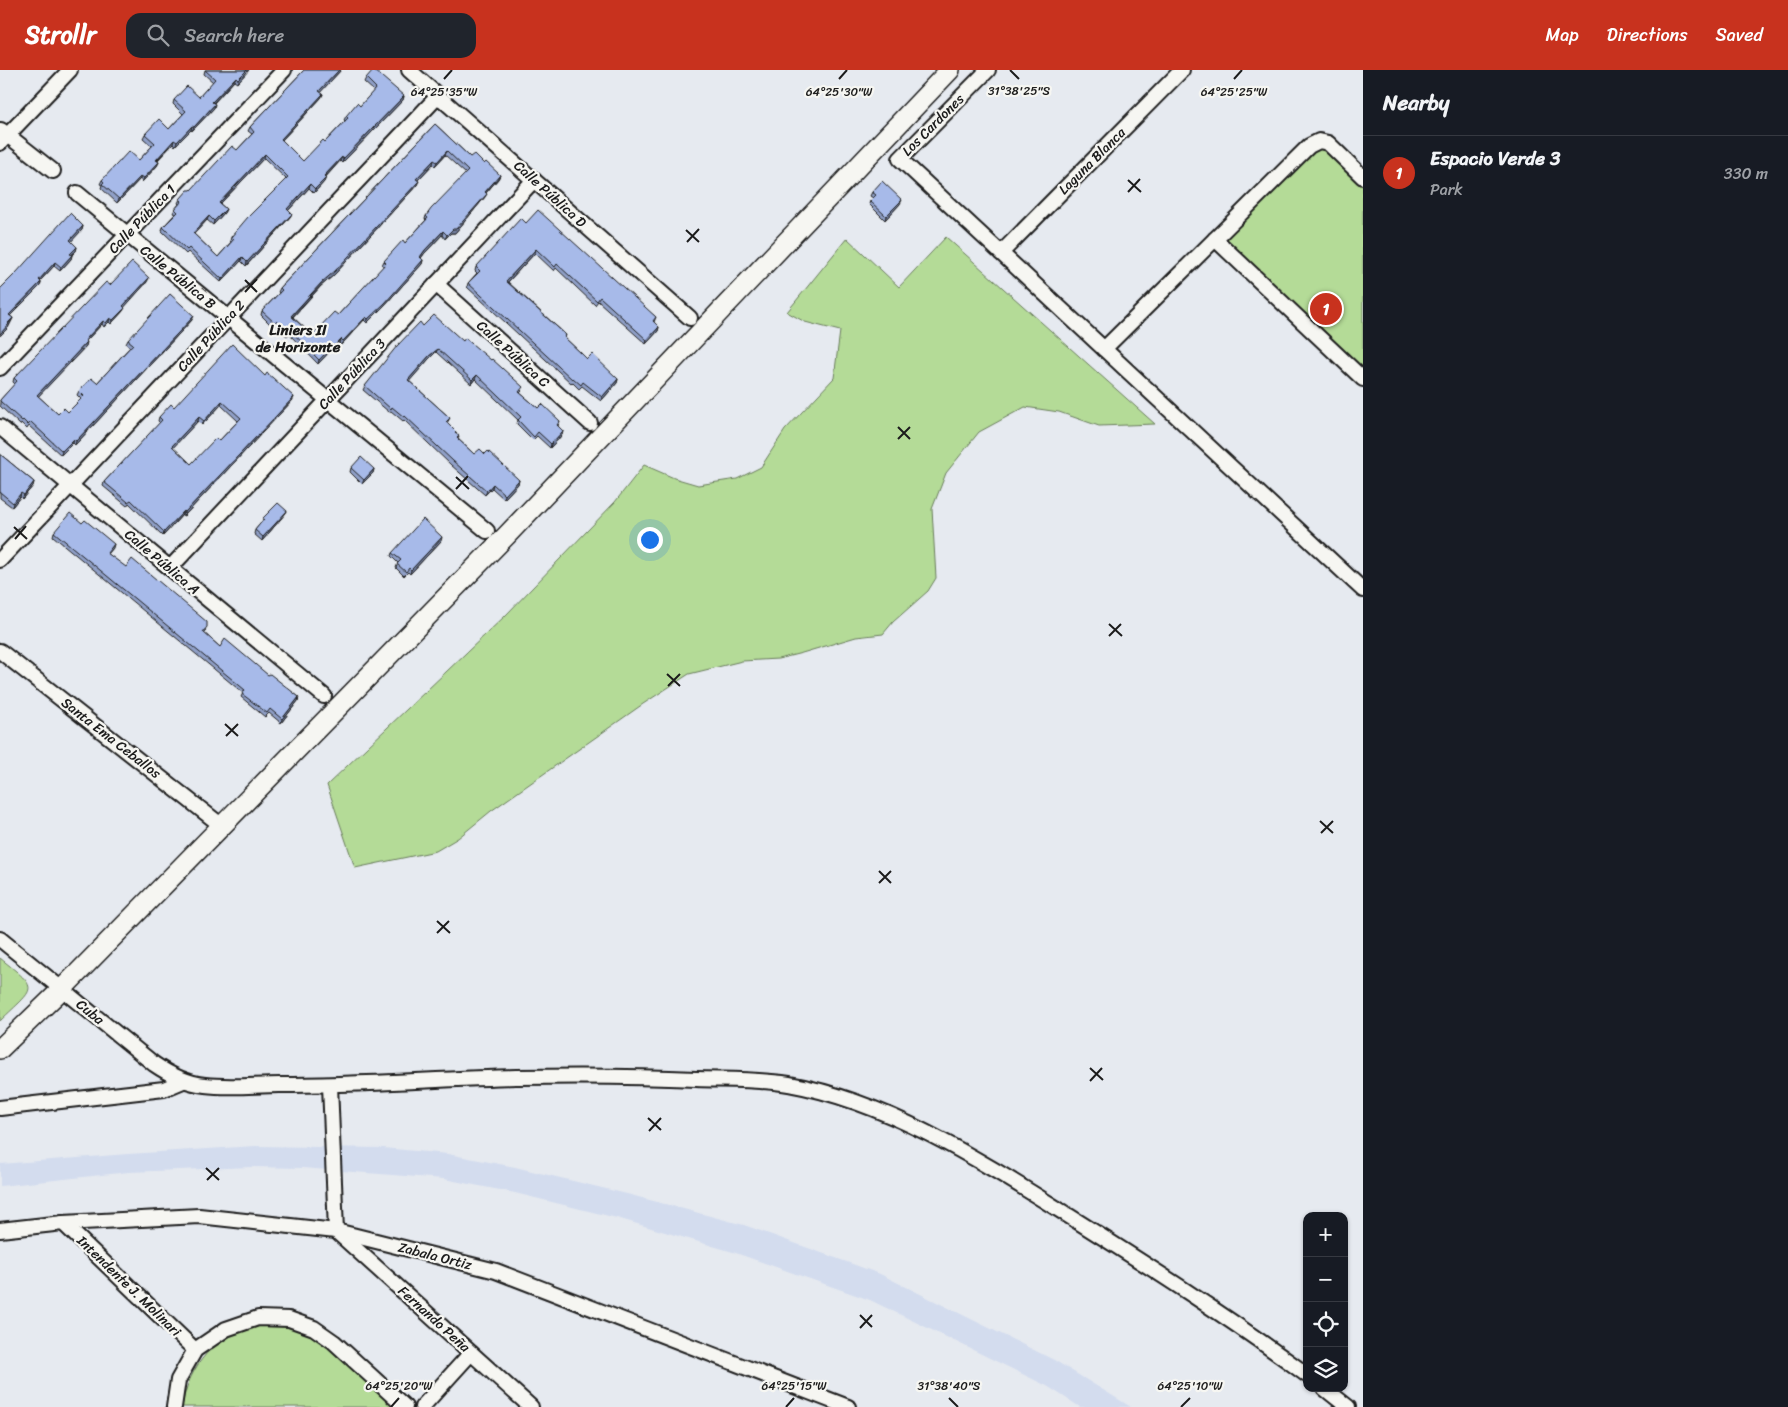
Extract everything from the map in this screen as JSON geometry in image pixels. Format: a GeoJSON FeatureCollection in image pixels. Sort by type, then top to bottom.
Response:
{"type":"FeatureCollection","features":[{"type":"Feature","properties":{"kind":"street"},"geometry":{"type":"LineString","coordinates":[[53,171],[2,136],[70,70]]}},
{"type":"Feature","properties":{"kind":"street","name":"Calle Pública 1"},"geometry":{"type":"LineString","coordinates":[[0,368],[284,70]]}},
{"type":"Feature","properties":{"kind":"street","name":"Calle Pública D"},"geometry":{"type":"LineString","coordinates":[[409,70],[690,318]]}},
{"type":"Feature","properties":{"kind":"street","name":"Los Cardones"},"geometry":{"type":"LineString","coordinates":[[988,70],[900,159],[1001,253]]}},
{"type":"Feature","properties":{"kind":"street","name":"Laguna Blanca"},"geometry":{"type":"LineString","coordinates":[[1001,253],[1182,70]]}},
{"type":"Feature","properties":{"kind":"street"},"geometry":{"type":"LineString","coordinates":[[0,1048],[62,989],[513,530],[947,71]]}},
{"type":"Feature","properties":{"kind":"street","name":"Calle Pública 2"},"geometry":{"type":"LineString","coordinates":[[0,560],[438,96]]}},
{"type":"Feature","properties":{"kind":"street"},"geometry":{"type":"LineString","coordinates":[[1104,349],[1309,146],[1319,141],[1328,143],[1363,177]]}},
{"type":"Feature","properties":{"kind":"street","name":"Calle Pública 3"},"geometry":{"type":"LineString","coordinates":[[170,568],[534,180]]}},
{"type":"Feature","properties":{"kind":"street","name":"Calle Pública B"},"geometry":{"type":"LineString","coordinates":[[77,193],[487,531]]}},
{"type":"Feature","properties":{"kind":"street"},"geometry":{"type":"LineString","coordinates":[[1214,239],[1363,379]]}},
{"type":"Feature","properties":{"kind":"street"},"geometry":{"type":"LineString","coordinates":[[1001,253],[1363,590]]}},
{"type":"Feature","properties":{"kind":"street","name":"Calle Pública C"},"geometry":{"type":"LineString","coordinates":[[436,284],[590,423]]}},
{"type":"Feature","properties":{"kind":"street","name":"Calle Pública A"},"geometry":{"type":"LineString","coordinates":[[0,427],[324,696]]}},
{"type":"Feature","properties":{"kind":"street","name":"Santa Ema Ceballos"},"geometry":{"type":"LineString","coordinates":[[0,651],[222,826]]}},
{"type":"Feature","properties":{"kind":"street","name":"Cuba"},"geometry":{"type":"LineString","coordinates":[[0,939],[154,1064],[168,1074],[183,1081]]}},
{"type":"Feature","properties":{"kind":"street"},"geometry":{"type":"LineString","coordinates":[[0,1108],[164,1088],[183,1081],[206,1086],[330,1085],[516,1077],[754,1080],[790,1084],[828,1094],[904,1121],[942,1140],[1137,1258],[1240,1326],[1303,1372]]}},
{"type":"Feature","properties":{"kind":"street"},"geometry":{"type":"LineString","coordinates":[[330,1085],[336,1231]]}},
{"type":"Feature","properties":{"kind":"street","name":"Zabala Ortiz"},"geometry":{"type":"LineString","coordinates":[[0,1230],[63,1223],[199,1216],[336,1231],[496,1271],[848,1407]]}},
{"type":"Feature","properties":{"kind":"street","name":"Intendente J. Molinari"},"geometry":{"type":"LineString","coordinates":[[63,1223],[195,1350]]}},
{"type":"Feature","properties":{"kind":"street","name":"Fernando Peña"},"geometry":{"type":"LineString","coordinates":[[336,1231],[531,1407]]}},
{"type":"Feature","properties":{"kind":"street"},"geometry":{"type":"LineString","coordinates":[[174,1407],[178,1380],[195,1350],[226,1329],[258,1318],[289,1319],[314,1328],[334,1342],[406,1407]]}},
{"type":"Feature","properties":{"kind":"street"},"geometry":{"type":"LineString","coordinates":[[422,1407],[471,1353]]}},
{"type":"Feature","properties":{"kind":"street"},"geometry":{"type":"LineString","coordinates":[[1329,1392],[1348,1407]]}},
{"type":"Feature","properties":{"kind":"shaded area"},"geometry":{"type":"Polygon","coordinates":[[[255,1146],[383,1148],[448,1154],[515,1167],[744,1225],[880,1274],[1054,1360],[1131,1407],[1080,1407],[1047,1386],[870,1300],[733,1252],[617,1218],[515,1193],[444,1179],[302,1168],[252,1167],[129,1172],[0,1186],[0,1164],[255,1146]]]}},
{"type":"Feature","properties":{"kind":"green space"},"geometry":{"type":"Polygon","coordinates":[[[1319,141],[1363,177],[1363,379],[1215,239],[1319,141]]]}},
{"type":"Feature","properties":{"kind":"green space"},"geometry":{"type":"Polygon","coordinates":[[[946,237],[1155,424],[1099,426],[1059,412],[1025,407],[979,432],[946,473],[932,509],[936,578],[928,591],[893,622],[883,634],[856,637],[778,659],[742,661],[689,674],[643,704],[491,811],[458,838],[436,851],[355,868],[327,785],[506,615],[615,502],[644,465],[674,478],[698,485],[737,479],[761,467],[785,430],[834,378],[840,331],[805,322],[787,312],[847,238],[899,287],[946,237]]]}},
{"type":"Feature","properties":{"kind":"green space"},"geometry":{"type":"Polygon","coordinates":[[[0,958],[28,983],[29,989],[21,1001],[0,1021],[0,958]]]}},
{"type":"Feature","properties":{"kind":"green space"},"geometry":{"type":"Polygon","coordinates":[[[261,1324],[285,1324],[317,1333],[397,1407],[182,1407],[190,1378],[198,1365],[217,1344],[229,1335],[243,1329],[261,1324]]]}},
{"type":"Feature","properties":{"kind":"building"},"geometry":{"type":"Polygon","coordinates":[[[205,70],[247,70],[238,79],[236,77],[212,102],[215,104],[194,127],[192,126],[177,142],[174,140],[156,160],[159,162],[144,178],[141,176],[119,199],[102,184],[104,182],[102,180],[129,151],[139,160],[155,143],[145,134],[159,119],[169,129],[186,111],[174,100],[187,86],[199,97],[215,79],[205,70]]]}},
{"type":"Feature","properties":{"kind":"building"},"geometry":{"type":"Polygon","coordinates":[[[304,70],[339,70],[319,91],[323,94],[281,139],[303,161],[348,118],[346,116],[357,103],[360,106],[376,88],[366,78],[373,70],[404,96],[343,159],[342,157],[324,176],[326,178],[315,189],[310,184],[287,209],[292,214],[247,262],[242,257],[222,279],[163,227],[178,212],[175,209],[182,201],[180,199],[188,190],[191,190],[232,146],[237,150],[254,132],[250,127],[304,70]],[[265,154],[219,203],[226,209],[214,221],[209,216],[193,233],[218,257],[234,239],[231,237],[248,217],[288,177],[265,154]]]}},
{"type":"Feature","properties":{"kind":"building"},"geometry":{"type":"Polygon","coordinates":[[[435,124],[470,157],[474,154],[500,175],[485,192],[487,194],[456,229],[453,229],[447,235],[443,231],[425,250],[420,257],[423,260],[385,303],[368,319],[366,317],[343,341],[341,339],[333,345],[319,360],[290,330],[288,332],[262,311],[282,290],[280,288],[435,124]],[[447,151],[437,162],[434,160],[416,179],[419,181],[291,316],[312,335],[334,312],[338,315],[386,263],[384,261],[403,240],[405,243],[428,218],[426,216],[431,209],[468,171],[447,151]]]}},
{"type":"Feature","properties":{"kind":"building"},"geometry":{"type":"Polygon","coordinates":[[[882,181],[902,200],[886,216],[870,201],[876,195],[872,192],[882,181]]]}},
{"type":"Feature","properties":{"kind":"building"},"geometry":{"type":"Polygon","coordinates":[[[538,210],[656,317],[653,321],[659,327],[647,340],[600,297],[597,301],[557,264],[555,267],[536,249],[506,281],[566,335],[564,337],[587,359],[592,354],[618,379],[602,397],[583,382],[581,385],[572,379],[468,283],[480,271],[476,267],[521,218],[526,223],[538,210]]]}},
{"type":"Feature","properties":{"kind":"building"},"geometry":{"type":"Polygon","coordinates":[[[70,213],[83,226],[70,240],[77,247],[61,267],[55,262],[39,280],[41,282],[9,315],[13,318],[0,334],[0,289],[70,213]]]}},
{"type":"Feature","properties":{"kind":"building"},"geometry":{"type":"Polygon","coordinates":[[[132,262],[149,278],[123,306],[125,308],[113,320],[110,318],[106,323],[103,321],[85,340],[87,342],[37,395],[58,414],[64,408],[68,412],[84,396],[79,391],[91,378],[97,383],[133,344],[128,340],[170,294],[194,316],[76,441],[74,439],[62,451],[31,422],[28,425],[22,421],[0,400],[17,381],[14,378],[106,282],[110,285],[132,262]]]}},
{"type":"Feature","properties":{"kind":"building"},"geometry":{"type":"Polygon","coordinates":[[[434,315],[463,341],[465,338],[492,359],[523,387],[519,392],[538,408],[542,404],[560,421],[557,425],[563,431],[551,444],[538,432],[534,437],[518,420],[521,417],[477,375],[472,380],[438,349],[429,356],[408,380],[450,418],[446,422],[459,436],[457,438],[474,454],[480,449],[485,454],[488,451],[519,480],[505,495],[493,484],[487,491],[405,416],[392,407],[391,409],[365,386],[397,346],[420,322],[423,326],[434,315]]]}},
{"type":"Feature","properties":{"kind":"building"},"geometry":{"type":"Polygon","coordinates":[[[232,344],[265,376],[267,373],[294,397],[164,532],[131,500],[128,502],[104,482],[162,420],[159,417],[171,404],[174,407],[232,344]],[[222,401],[204,421],[199,417],[172,446],[191,464],[216,438],[219,441],[241,418],[222,401]]]}},
{"type":"Feature","properties":{"kind":"building"},"geometry":{"type":"Polygon","coordinates":[[[0,454],[34,482],[24,495],[21,493],[13,503],[0,492],[0,454]]]}},
{"type":"Feature","properties":{"kind":"building"},"geometry":{"type":"Polygon","coordinates":[[[361,457],[374,469],[364,480],[351,468],[361,457]]]}},
{"type":"Feature","properties":{"kind":"building"},"geometry":{"type":"Polygon","coordinates":[[[278,503],[287,511],[263,537],[255,530],[263,518],[278,503]]]}},
{"type":"Feature","properties":{"kind":"building"},"geometry":{"type":"Polygon","coordinates":[[[70,513],[82,523],[85,520],[114,544],[107,553],[126,567],[132,559],[207,622],[207,627],[203,632],[220,647],[225,639],[268,675],[270,674],[299,697],[282,719],[270,709],[267,713],[242,694],[245,690],[54,532],[70,513]]]}},
{"type":"Feature","properties":{"kind":"building"},"geometry":{"type":"Polygon","coordinates":[[[423,519],[442,537],[411,570],[409,568],[406,572],[397,564],[401,560],[392,553],[423,519]]]}},
{"type":"Feature","properties":{"kind":"place","name":"Espacio Verde 3"},"geometry":{"type":"Point","coordinates":[1326,309]}},
{"type":"Feature","properties":{"kind":"district","name":"Liniers II de Horizonte"},"geometry":{"type":"Point","coordinates":[298,338]}}]}
